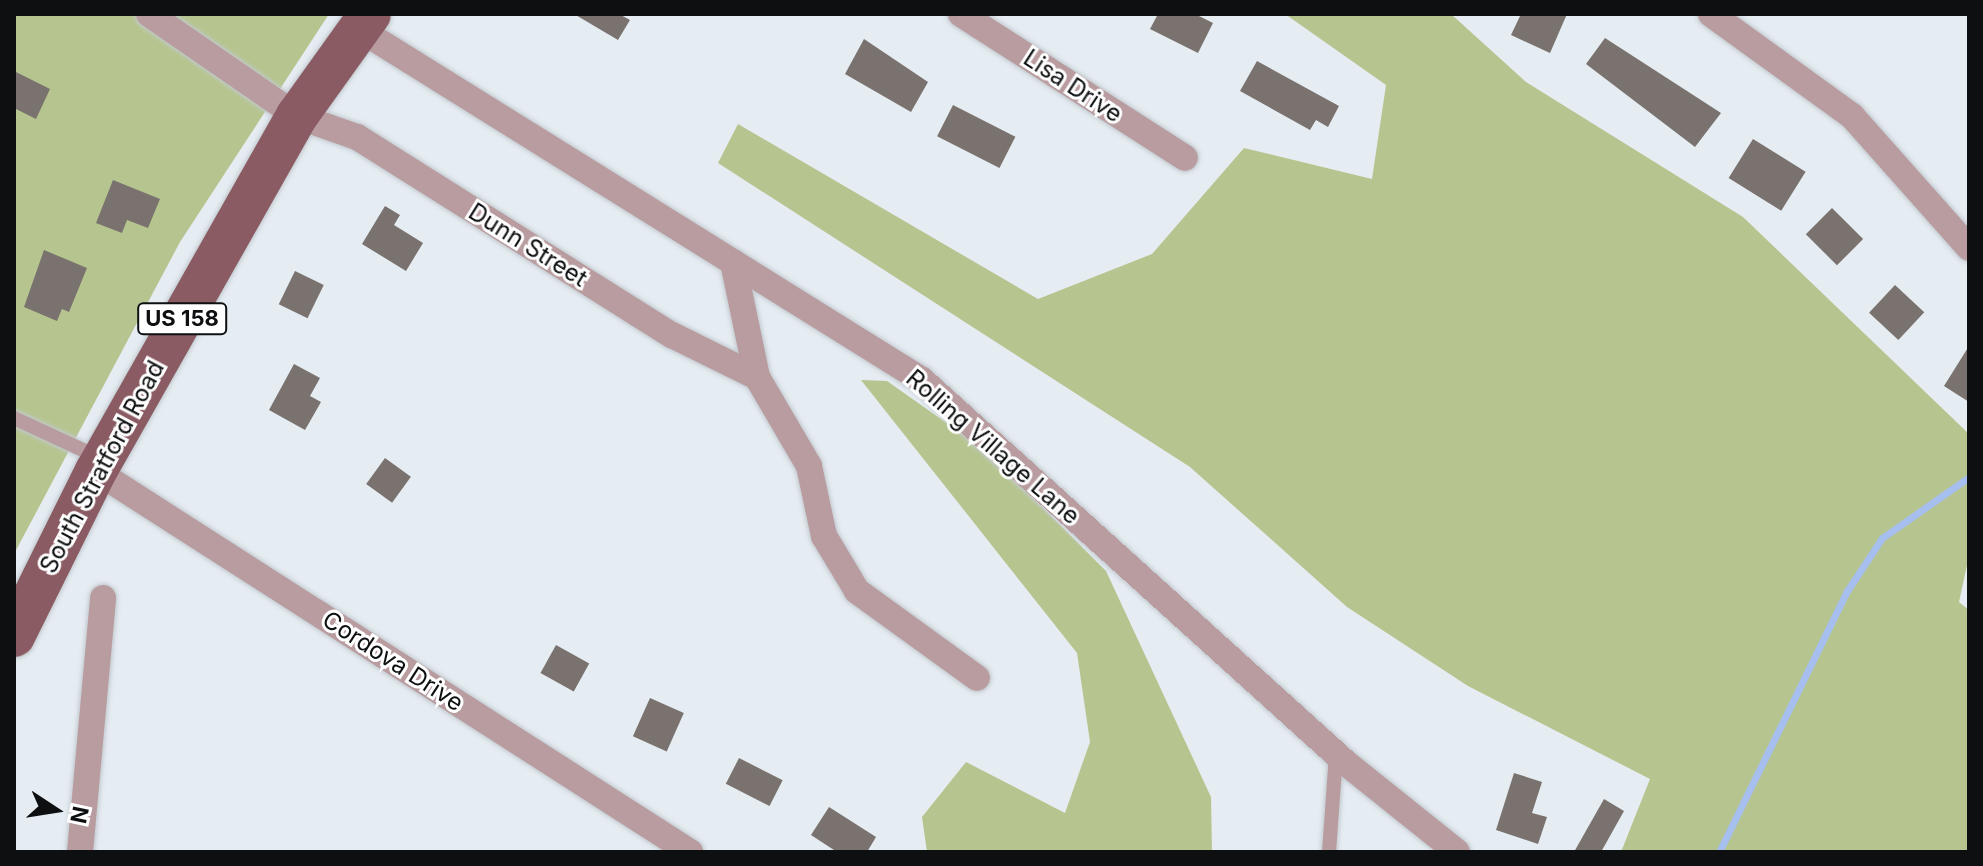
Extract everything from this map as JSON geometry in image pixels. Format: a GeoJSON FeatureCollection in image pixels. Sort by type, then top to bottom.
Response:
{"type":"FeatureCollection","features":[{"type":"Feature","properties":{"kind":"main road","name":"South Stratford Road"},"geometry":{"type":"LineString","coordinates":[[14,636],[99,465],[297,116],[365,22]]}},
{"type":"Feature","properties":{"kind":"street","name":"Dunn Street"},"geometry":{"type":"LineString","coordinates":[[149,14],[297,116],[357,137],[672,335],[757,377]]}},
{"type":"Feature","properties":{"kind":"street","name":"Lisa Drive"},"geometry":{"type":"LineString","coordinates":[[961,14],[1185,158]]}},
{"type":"Feature","properties":{"kind":"street"},"geometry":{"type":"LineString","coordinates":[[1711,14],[1852,116],[1969,248]]}},
{"type":"Feature","properties":{"kind":"street","name":"Rolling Village Lane"},"geometry":{"type":"LineString","coordinates":[[365,22],[733,262],[922,380],[1336,753],[1457,852]]}},
{"type":"Feature","properties":{"kind":"street"},"geometry":{"type":"LineString","coordinates":[[733,262],[757,377],[809,466],[824,536],[857,591],[977,678]]}},
{"type":"Feature","properties":{"kind":"street","name":"Cordova Drive"},"geometry":{"type":"LineString","coordinates":[[99,465],[690,852]]}},
{"type":"Feature","properties":{"kind":"street"},"geometry":{"type":"LineString","coordinates":[[80,852],[103,598]]}},
{"type":"Feature","properties":{"kind":"lane"},"geometry":{"type":"LineString","coordinates":[[14,418],[99,465]]}},
{"type":"Feature","properties":{"kind":"lane"},"geometry":{"type":"LineString","coordinates":[[1329,852],[1336,753]]}},
{"type":"Feature","properties":{"kind":"green space"},"geometry":{"type":"Polygon","coordinates":[[[14,14],[329,14],[180,242],[14,554],[14,14]]]}},
{"type":"Feature","properties":{"kind":"green space"},"geometry":{"type":"Polygon","coordinates":[[[1285,14],[1451,14],[1526,82],[1743,217],[1969,434],[1969,556],[1959,602],[1969,610],[1969,852],[1621,852],[1650,779],[1468,686],[1347,607],[1190,467],[718,163],[738,124],[1038,299],[1152,254],[1244,148],[1372,179],[1386,85],[1285,14]]]}},
{"type":"Feature","properties":{"kind":"green space"},"geometry":{"type":"Polygon","coordinates":[[[861,380],[887,381],[985,450],[1106,571],[1211,797],[1212,852],[927,852],[922,817],[966,762],[1065,813],[1090,742],[1077,653],[861,380]]]}},
{"type":"Feature","properties":{"kind":"building"},"geometry":{"type":"Polygon","coordinates":[[[574,14],[619,14],[630,20],[618,40],[574,14]]]}},
{"type":"Feature","properties":{"kind":"building"},"geometry":{"type":"Polygon","coordinates":[[[1158,14],[1195,14],[1213,23],[1198,53],[1150,29],[1158,14]]]}},
{"type":"Feature","properties":{"kind":"building"},"geometry":{"type":"Polygon","coordinates":[[[1521,14],[1567,14],[1550,53],[1511,35],[1521,14]]]}},
{"type":"Feature","properties":{"kind":"building"},"geometry":{"type":"Polygon","coordinates":[[[1605,38],[1721,113],[1695,147],[1586,64],[1605,38]]]}},
{"type":"Feature","properties":{"kind":"building"},"geometry":{"type":"Polygon","coordinates":[[[864,39],[928,82],[911,112],[845,74],[864,39]]]}},
{"type":"Feature","properties":{"kind":"building"},"geometry":{"type":"Polygon","coordinates":[[[1257,61],[1339,106],[1328,127],[1316,120],[1310,130],[1240,91],[1257,61]]]}},
{"type":"Feature","properties":{"kind":"building"},"geometry":{"type":"Polygon","coordinates":[[[14,71],[50,89],[36,119],[14,108],[14,71]]]}},
{"type":"Feature","properties":{"kind":"building"},"geometry":{"type":"Polygon","coordinates":[[[953,105],[1015,137],[999,168],[937,136],[953,105]]]}},
{"type":"Feature","properties":{"kind":"building"},"geometry":{"type":"Polygon","coordinates":[[[1753,139],[1806,172],[1781,211],[1729,178],[1753,139]]]}},
{"type":"Feature","properties":{"kind":"building"},"geometry":{"type":"Polygon","coordinates":[[[113,180],[160,199],[148,228],[127,220],[122,233],[96,223],[113,180]]]}},
{"type":"Feature","properties":{"kind":"building"},"geometry":{"type":"Polygon","coordinates":[[[385,206],[400,215],[394,225],[423,243],[406,271],[362,244],[385,206]]]}},
{"type":"Feature","properties":{"kind":"building"},"geometry":{"type":"Polygon","coordinates":[[[1832,208],[1863,239],[1837,265],[1806,234],[1832,208]]]}},
{"type":"Feature","properties":{"kind":"building"},"geometry":{"type":"Polygon","coordinates":[[[44,250],[87,268],[69,312],[62,309],[57,321],[24,307],[44,250]]]}},
{"type":"Feature","properties":{"kind":"building"},"geometry":{"type":"Polygon","coordinates":[[[295,271],[324,285],[308,318],[279,304],[295,271]]]}},
{"type":"Feature","properties":{"kind":"building"},"geometry":{"type":"Polygon","coordinates":[[[1895,285],[1924,312],[1898,340],[1869,313],[1895,285]]]}},
{"type":"Feature","properties":{"kind":"building"},"geometry":{"type":"Polygon","coordinates":[[[1969,346],[1969,402],[1944,386],[1969,346]]]}},
{"type":"Feature","properties":{"kind":"building"},"geometry":{"type":"Polygon","coordinates":[[[294,364],[320,378],[310,396],[321,402],[305,430],[269,410],[294,364]]]}},
{"type":"Feature","properties":{"kind":"building"},"geometry":{"type":"Polygon","coordinates":[[[385,458],[411,477],[392,503],[366,484],[385,458]]]}},
{"type":"Feature","properties":{"kind":"building"},"geometry":{"type":"Polygon","coordinates":[[[556,645],[589,663],[574,691],[540,673],[556,645]]]}},
{"type":"Feature","properties":{"kind":"building"},"geometry":{"type":"Polygon","coordinates":[[[650,698],[684,713],[667,751],[633,736],[650,698]]]}},
{"type":"Feature","properties":{"kind":"building"},"geometry":{"type":"Polygon","coordinates":[[[739,758],[783,780],[769,806],[726,784],[739,758]]]}},
{"type":"Feature","properties":{"kind":"building"},"geometry":{"type":"Polygon","coordinates":[[[1514,773],[1542,782],[1532,813],[1547,817],[1538,844],[1496,830],[1514,773]]]}},
{"type":"Feature","properties":{"kind":"building"},"geometry":{"type":"Polygon","coordinates":[[[1604,799],[1624,811],[1601,852],[1574,852],[1604,799]]]}},
{"type":"Feature","properties":{"kind":"building"},"geometry":{"type":"Polygon","coordinates":[[[829,807],[876,837],[867,852],[837,852],[811,835],[829,807]]]}},
{"type":"Feature","properties":{"kind":"waterway"},"geometry":{"type":"LineString","coordinates":[[1719,852],[1847,591],[1882,538],[1969,477]]}}]}
